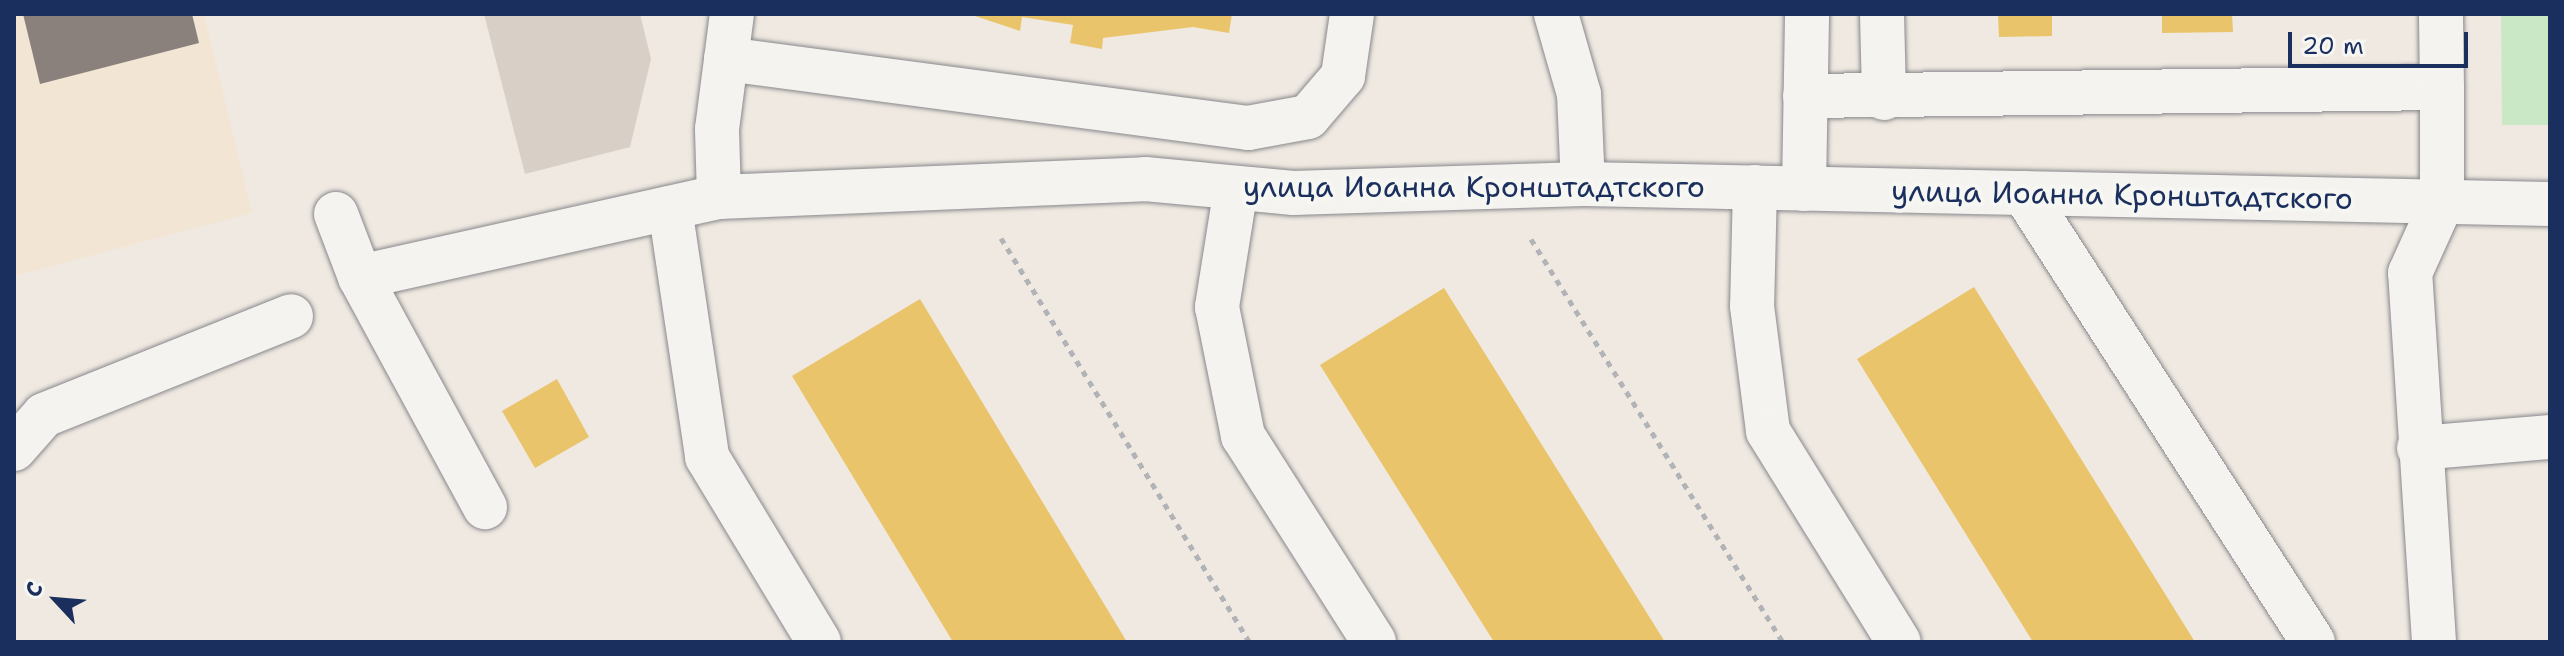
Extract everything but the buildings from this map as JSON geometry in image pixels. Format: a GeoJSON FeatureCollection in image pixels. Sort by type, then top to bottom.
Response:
{"type":"FeatureCollection","features":[{"type":"Feature","properties":{"kind":"street"},"geometry":{"type":"LineString","coordinates":[[719,197],[717,129],[732,14]]}},
{"type":"Feature","properties":{"kind":"street"},"geometry":{"type":"LineString","coordinates":[[726,59],[1248,128],[1308,117],[1343,76],[1352,14]]}},
{"type":"Feature","properties":{"kind":"street"},"geometry":{"type":"LineString","coordinates":[[1556,14],[1579,94],[1583,184]]}},
{"type":"Feature","properties":{"kind":"street"},"geometry":{"type":"LineString","coordinates":[[1804,189],[1807,14]]}},
{"type":"Feature","properties":{"kind":"street"},"geometry":{"type":"LineString","coordinates":[[1882,14],[1884,98]]}},
{"type":"Feature","properties":{"kind":"street"},"geometry":{"type":"LineString","coordinates":[[2434,642],[2410,273],[2442,202],[2441,14]]}},
{"type":"Feature","properties":{"kind":"street"},"geometry":{"type":"LineString","coordinates":[[1805,96],[1884,98],[2442,88]]}},
{"type":"Feature","properties":{"kind":"street","name":"улица Иоанна Кронштадтского"},"geometry":{"type":"LineString","coordinates":[[360,277],[719,197],[1145,179],[1236,188],[1583,184],[2550,204]]}},
{"type":"Feature","properties":{"kind":"street"},"geometry":{"type":"LineString","coordinates":[[1755,187],[1752,306],[1768,431],[1899,642]]}},
{"type":"Feature","properties":{"kind":"street"},"geometry":{"type":"LineString","coordinates":[[1236,188],[1217,307],[1243,436],[1374,642]]}},
{"type":"Feature","properties":{"kind":"street"},"geometry":{"type":"LineString","coordinates":[[2024,193],[2313,642]]}},
{"type":"Feature","properties":{"kind":"street"},"geometry":{"type":"LineString","coordinates":[[670,208],[707,457],[819,642]]}},
{"type":"Feature","properties":{"kind":"street"},"geometry":{"type":"LineString","coordinates":[[336,214],[360,277],[485,507]]}},
{"type":"Feature","properties":{"kind":"street"},"geometry":{"type":"LineString","coordinates":[[14,449],[44,415],[291,316]]}},
{"type":"Feature","properties":{"kind":"street"},"geometry":{"type":"LineString","coordinates":[[2419,448],[2550,437]]}},
{"type":"Feature","properties":{"kind":"path"},"geometry":{"type":"LineString","coordinates":[[1525,229],[1783,642]]}},
{"type":"Feature","properties":{"kind":"path"},"geometry":{"type":"LineString","coordinates":[[1000,237],[1250,642]]}},
{"type":"Feature","properties":{"kind":"shaded area"},"geometry":{"type":"Polygon","coordinates":[[[14,14],[204,14],[252,213],[14,276],[14,14]]]}},
{"type":"Feature","properties":{"kind":"green space"},"geometry":{"type":"Polygon","coordinates":[[[2501,14],[2550,14],[2550,125],[2502,125],[2501,14]]]}}]}
